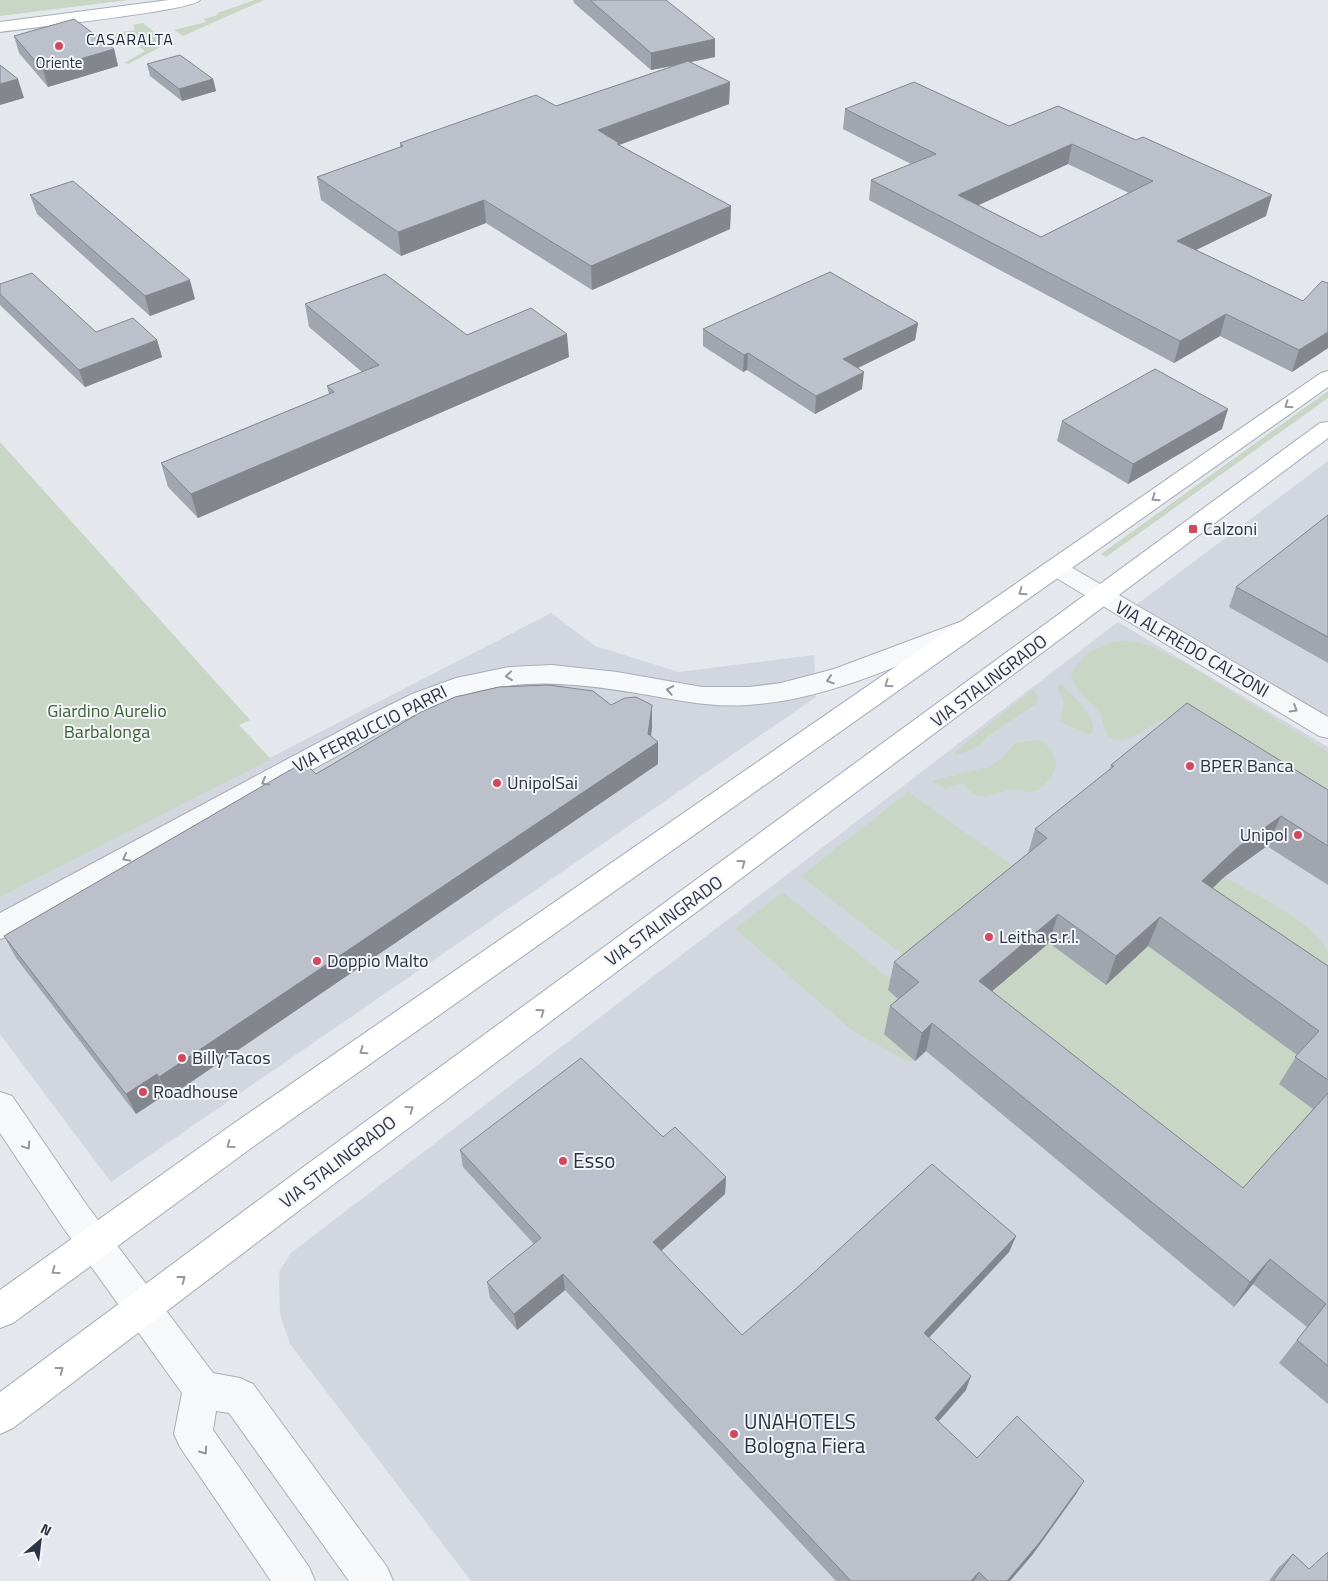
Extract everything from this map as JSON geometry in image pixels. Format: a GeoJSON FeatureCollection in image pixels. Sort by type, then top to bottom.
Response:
{"type":"FeatureCollection","features":[{"type":"Feature","properties":{"kind":"main road"},"geometry":{"type":"LineString","coordinates":[[0,27],[149,8],[192,0]]}},
{"type":"Feature","properties":{"kind":"main road"},"geometry":{"type":"LineString","coordinates":[[0,1311],[242,1136],[1328,377]]}},
{"type":"Feature","properties":{"kind":"main road","name":"VIA STALINGRADO"},"geometry":{"type":"LineString","coordinates":[[0,1415],[1328,428]]}},
{"type":"Feature","properties":{"kind":"street","name":"VIA ALFREDO CALZONI"},"geometry":{"type":"LineString","coordinates":[[1056,568],[1328,729]]}},
{"type":"Feature","properties":{"kind":"street","name":"VIA FERRUCCIO PARRI"},"geometry":{"type":"LineString","coordinates":[[0,927],[282,773],[425,698],[458,685],[514,675],[542,675],[594,678],[713,697],[765,694],[804,688],[870,667],[973,624]]}},
{"type":"Feature","properties":{"kind":"street"},"geometry":{"type":"LineString","coordinates":[[0,1106],[94,1242],[202,1389],[240,1398],[373,1581]]}},
{"type":"Feature","properties":{"kind":"street"},"geometry":{"type":"LineString","coordinates":[[202,1389],[193,1434],[295,1581]]}},
{"type":"Feature","properties":{"kind":"shaded area"},"geometry":{"type":"Polygon","coordinates":[[[1328,461],[1328,729],[1128,611],[1328,461]]]}},
{"type":"Feature","properties":{"kind":"shaded area"},"geometry":{"type":"Polygon","coordinates":[[[551,613],[595,646],[679,672],[814,655],[816,697],[111,1182],[0,1034],[0,897],[551,613]]]}},
{"type":"Feature","properties":{"kind":"shaded area"},"geometry":{"type":"Polygon","coordinates":[[[1118,622],[1328,747],[1328,1581],[471,1581],[290,1344],[280,1314],[279,1272],[291,1253],[1118,622]]]}},
{"type":"Feature","properties":{"kind":"green space"},"geometry":{"type":"Polygon","coordinates":[[[0,0],[128,0],[0,16],[0,0]]]}},
{"type":"Feature","properties":{"kind":"green space"},"geometry":{"type":"Polygon","coordinates":[[[255,0],[264,0],[183,36],[174,30],[206,22],[204,19],[218,15],[217,13],[255,0]]]}},
{"type":"Feature","properties":{"kind":"green space"},"geometry":{"type":"Polygon","coordinates":[[[143,23],[168,43],[128,64],[124,63],[145,51],[133,43],[118,46],[103,35],[135,30],[133,25],[143,23]]]}},
{"type":"Feature","properties":{"kind":"green space"},"geometry":{"type":"Polygon","coordinates":[[[1328,391],[1328,398],[1106,557],[1101,554],[1328,391]]]}},
{"type":"Feature","properties":{"kind":"green space","name":"Giardino Aurelio Barbalonga"},"geometry":{"type":"Polygon","coordinates":[[[0,442],[250,720],[239,725],[271,759],[0,897],[0,442]]]}},
{"type":"Feature","properties":{"kind":"green space"},"geometry":{"type":"Polygon","coordinates":[[[1127,641],[1149,645],[1187,664],[1328,752],[1328,819],[1177,722],[1166,717],[1136,735],[1127,738],[1119,740],[1107,734],[1101,715],[1076,686],[1071,676],[1080,661],[1093,650],[1101,646],[1127,641]]]}},
{"type":"Feature","properties":{"kind":"green space"},"geometry":{"type":"Polygon","coordinates":[[[1061,684],[1077,700],[1092,720],[1093,727],[1090,735],[1060,722],[1064,702],[1057,686],[1061,684]]]}},
{"type":"Feature","properties":{"kind":"green space"},"geometry":{"type":"Polygon","coordinates":[[[1031,691],[1034,691],[1038,697],[1036,704],[988,736],[978,746],[957,755],[954,752],[1031,691]]]}},
{"type":"Feature","properties":{"kind":"green space"},"geometry":{"type":"Polygon","coordinates":[[[1038,740],[1045,742],[1056,760],[1056,766],[1048,781],[1035,791],[1015,790],[981,796],[975,795],[963,783],[946,789],[932,781],[989,767],[1001,759],[1015,743],[1038,740]]]}},
{"type":"Feature","properties":{"kind":"green space"},"geometry":{"type":"Polygon","coordinates":[[[908,792],[1019,870],[912,962],[801,876],[908,792]]]}},
{"type":"Feature","properties":{"kind":"green space"},"geometry":{"type":"Polygon","coordinates":[[[1224,877],[1284,910],[1300,921],[1323,944],[1328,955],[1328,1005],[1190,910],[1224,877]]]}},
{"type":"Feature","properties":{"kind":"green space"},"geometry":{"type":"Polygon","coordinates":[[[783,892],[896,984],[913,1010],[885,1034],[915,1061],[906,1061],[853,1031],[735,929],[783,892]]]}},
{"type":"Feature","properties":{"kind":"green space"},"geometry":{"type":"Polygon","coordinates":[[[1049,943],[1105,984],[1148,946],[1303,1059],[1318,1112],[1228,1214],[971,1009],[1049,943]]]}},
{"type":"Feature","properties":{"kind":"building"},"geometry":{"type":"Polygon","coordinates":[[[590,0],[666,0],[715,39],[651,53],[590,0]]]}},
{"type":"Feature","properties":{"kind":"building"},"geometry":{"type":"Polygon","coordinates":[[[74,19],[114,49],[43,70],[14,36],[74,19]]]}},
{"type":"Feature","properties":{"kind":"building"},"geometry":{"type":"Polygon","coordinates":[[[180,55],[213,79],[179,89],[147,64],[180,55]]]}},
{"type":"Feature","properties":{"kind":"building"},"geometry":{"type":"Polygon","coordinates":[[[688,61],[730,82],[598,130],[619,143],[617,144],[731,206],[591,266],[484,200],[398,232],[317,177],[403,146],[400,143],[536,95],[556,106],[688,61]]]}},
{"type":"Feature","properties":{"kind":"building"},"geometry":{"type":"Polygon","coordinates":[[[0,65],[18,79],[0,84],[0,65]]]}},
{"type":"Feature","properties":{"kind":"building"},"geometry":{"type":"Polygon","coordinates":[[[914,82],[1009,126],[1058,106],[1136,140],[1143,137],[1272,195],[1177,241],[1303,301],[1322,281],[1328,283],[1328,332],[1299,350],[1226,314],[1180,341],[871,180],[936,154],[845,109],[914,82]],[[1072,144],[958,195],[1041,237],[1153,181],[1072,144]]]}},
{"type":"Feature","properties":{"kind":"building"},"geometry":{"type":"Polygon","coordinates":[[[73,181],[190,280],[145,296],[30,195],[73,181]]]}},
{"type":"Feature","properties":{"kind":"building"},"geometry":{"type":"Polygon","coordinates":[[[830,272],[918,323],[843,359],[864,372],[816,396],[748,353],[744,355],[703,329],[830,272]]]}},
{"type":"Feature","properties":{"kind":"building"},"geometry":{"type":"Polygon","coordinates":[[[32,273],[96,332],[133,318],[157,340],[79,370],[0,294],[0,284],[32,273]]]}},
{"type":"Feature","properties":{"kind":"building"},"geometry":{"type":"Polygon","coordinates":[[[385,274],[467,335],[531,308],[567,334],[191,494],[161,463],[334,392],[327,386],[379,365],[305,304],[385,274]]]}},
{"type":"Feature","properties":{"kind":"building"},"geometry":{"type":"Polygon","coordinates":[[[1155,369],[1228,409],[1133,464],[1062,421],[1155,369]]]}},
{"type":"Feature","properties":{"kind":"building"},"geometry":{"type":"Polygon","coordinates":[[[1328,515],[1328,637],[1236,587],[1328,515]]]}},
{"type":"Feature","properties":{"kind":"building"},"geometry":{"type":"Polygon","coordinates":[[[549,685],[593,691],[611,705],[625,698],[636,697],[652,705],[648,734],[658,742],[159,1077],[157,1074],[126,1094],[4,936],[304,762],[316,774],[421,712],[455,697],[499,687],[549,685]]]}},
{"type":"Feature","properties":{"kind":"building"},"geometry":{"type":"Polygon","coordinates":[[[1187,703],[1328,790],[1328,846],[1281,816],[1237,848],[1202,881],[1328,966],[1328,1080],[1295,1057],[1319,1031],[1160,917],[1116,956],[1058,914],[979,981],[1243,1188],[1328,1093],[1328,1366],[1297,1340],[1326,1304],[1270,1259],[1250,1282],[932,1023],[922,1033],[890,1006],[919,982],[894,962],[1047,838],[1035,829],[1114,766],[1111,765],[1187,703]]]}},
{"type":"Feature","properties":{"kind":"building"},"geometry":{"type":"Polygon","coordinates":[[[581,1058],[663,1137],[675,1127],[726,1177],[653,1242],[742,1335],[798,1287],[932,1164],[1016,1236],[924,1333],[971,1376],[935,1418],[977,1458],[1017,1416],[1084,1481],[1040,1542],[1007,1581],[988,1581],[979,1572],[971,1581],[851,1581],[563,1274],[514,1314],[487,1282],[541,1238],[460,1150],[581,1058]]]}},
{"type":"Feature","properties":{"kind":"building"},"geometry":{"type":"Polygon","coordinates":[[[1328,1552],[1328,1581],[1273,1581],[1293,1554],[1309,1569],[1328,1552]]]}},
{"type":"Feature","properties":{"kind":"place","name":"Oriente"},"geometry":{"type":"Point","coordinates":[59,46]}},
{"type":"Feature","properties":{"kind":"place","name":"Calzoni"},"geometry":{"type":"Point","coordinates":[1193,529]}},
{"type":"Feature","properties":{"kind":"place","name":"BPER Banca"},"geometry":{"type":"Point","coordinates":[1190,766]}},
{"type":"Feature","properties":{"kind":"place","name":"UnipolSai"},"geometry":{"type":"Point","coordinates":[497,783]}},
{"type":"Feature","properties":{"kind":"place","name":"Unipol"},"geometry":{"type":"Point","coordinates":[1298,835]}},
{"type":"Feature","properties":{"kind":"place","name":"Leitha s.r.l."},"geometry":{"type":"Point","coordinates":[989,937]}},
{"type":"Feature","properties":{"kind":"place","name":"Doppio Malto"},"geometry":{"type":"Point","coordinates":[317,961]}},
{"type":"Feature","properties":{"kind":"place","name":"Billy Tacos"},"geometry":{"type":"Point","coordinates":[182,1058]}},
{"type":"Feature","properties":{"kind":"place","name":"Roadhouse"},"geometry":{"type":"Point","coordinates":[143,1092]}},
{"type":"Feature","properties":{"kind":"place","name":"Esso"},"geometry":{"type":"Point","coordinates":[563,1161]}},
{"type":"Feature","properties":{"kind":"place","name":"UNAHOTELS Bologna Fiera"},"geometry":{"type":"Point","coordinates":[734,1434]}},
{"type":"Feature","properties":{"kind":"district","name":"CASARALTA"},"geometry":{"type":"Point","coordinates":[130,39]}}]}
